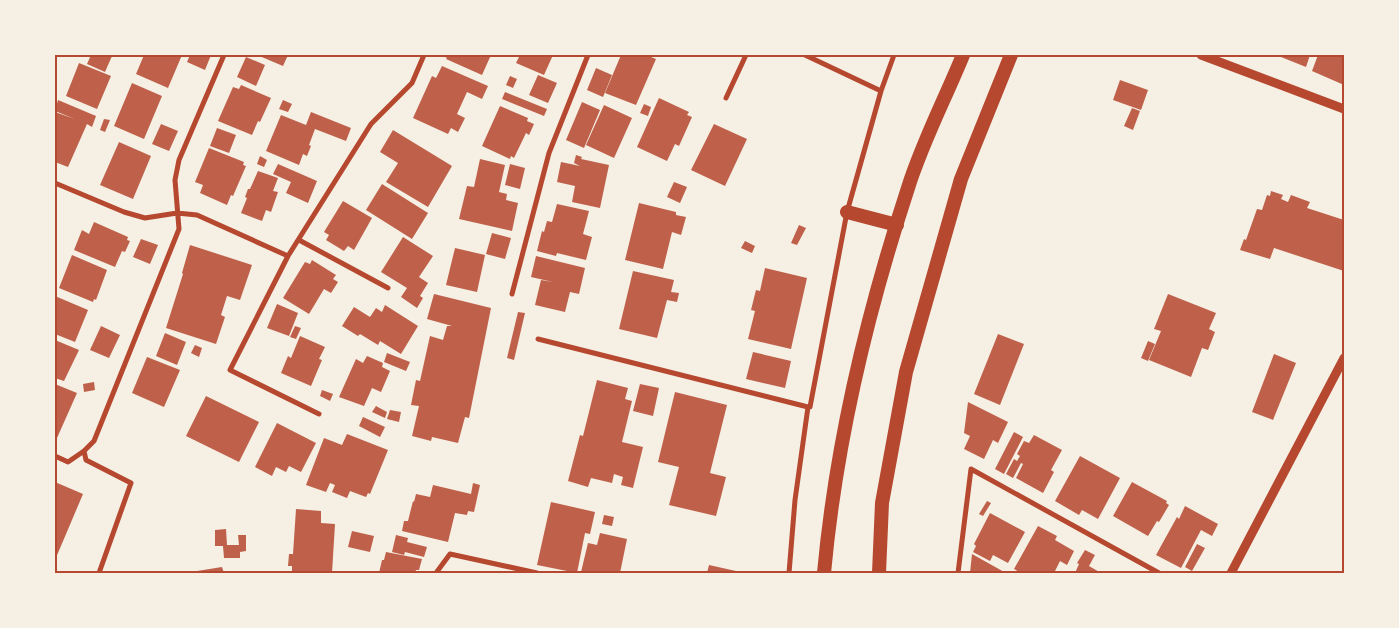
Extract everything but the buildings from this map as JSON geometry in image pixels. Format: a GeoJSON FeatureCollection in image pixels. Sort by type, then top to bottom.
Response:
{"type":"FeatureCollection","features":[{"type":"Feature","properties":{"kind":"highway"},"geometry":{"type":"LineString","coordinates":[[824,573],[829,520],[848,408],[878,287],[908,186],[963,55]]}},
{"type":"Feature","properties":{"kind":"highway"},"geometry":{"type":"LineString","coordinates":[[879,573],[882,503],[906,372],[961,179],[1011,55]]}},
{"type":"Feature","properties":{"kind":"highway"},"geometry":{"type":"LineString","coordinates":[[847,212],[897,225]]}},
{"type":"Feature","properties":{"kind":"street"},"geometry":{"type":"LineString","coordinates":[[55,456],[68,462],[94,441],[179,229],[175,180],[179,160],[224,55]]}},
{"type":"Feature","properties":{"kind":"street"},"geometry":{"type":"LineString","coordinates":[[319,414],[230,370],[288,256],[300,240],[372,124],[412,83],[424,55]]}},
{"type":"Feature","properties":{"kind":"street"},"geometry":{"type":"LineString","coordinates":[[512,294],[549,153],[588,55]]}},
{"type":"Feature","properties":{"kind":"street"},"geometry":{"type":"LineString","coordinates":[[726,98],[746,55]]}},
{"type":"Feature","properties":{"kind":"street"},"geometry":{"type":"LineString","coordinates":[[805,55],[881,91]]}},
{"type":"Feature","properties":{"kind":"street"},"geometry":{"type":"LineString","coordinates":[[789,573],[795,500],[808,407],[810,407],[847,212],[881,91],[894,55]]}},
{"type":"Feature","properties":{"kind":"street"},"geometry":{"type":"LineString","coordinates":[[1201,55],[1344,109]]}},
{"type":"Feature","properties":{"kind":"street"},"geometry":{"type":"LineString","coordinates":[[55,183],[124,212],[145,218],[177,213],[197,215],[288,256]]}},
{"type":"Feature","properties":{"kind":"street"},"geometry":{"type":"LineString","coordinates":[[300,240],[388,288]]}},
{"type":"Feature","properties":{"kind":"street"},"geometry":{"type":"LineString","coordinates":[[538,340],[808,407]]}},
{"type":"Feature","properties":{"kind":"street"},"geometry":{"type":"LineString","coordinates":[[1231,573],[1344,358]]}},
{"type":"Feature","properties":{"kind":"street"},"geometry":{"type":"LineString","coordinates":[[84,451],[86,460],[131,483],[99,573]]}},
{"type":"Feature","properties":{"kind":"street"},"geometry":{"type":"LineString","coordinates":[[958,573],[971,469],[1159,573]]}},
{"type":"Feature","properties":{"kind":"street"},"geometry":{"type":"LineString","coordinates":[[436,573],[450,554],[537,573]]}}]}
